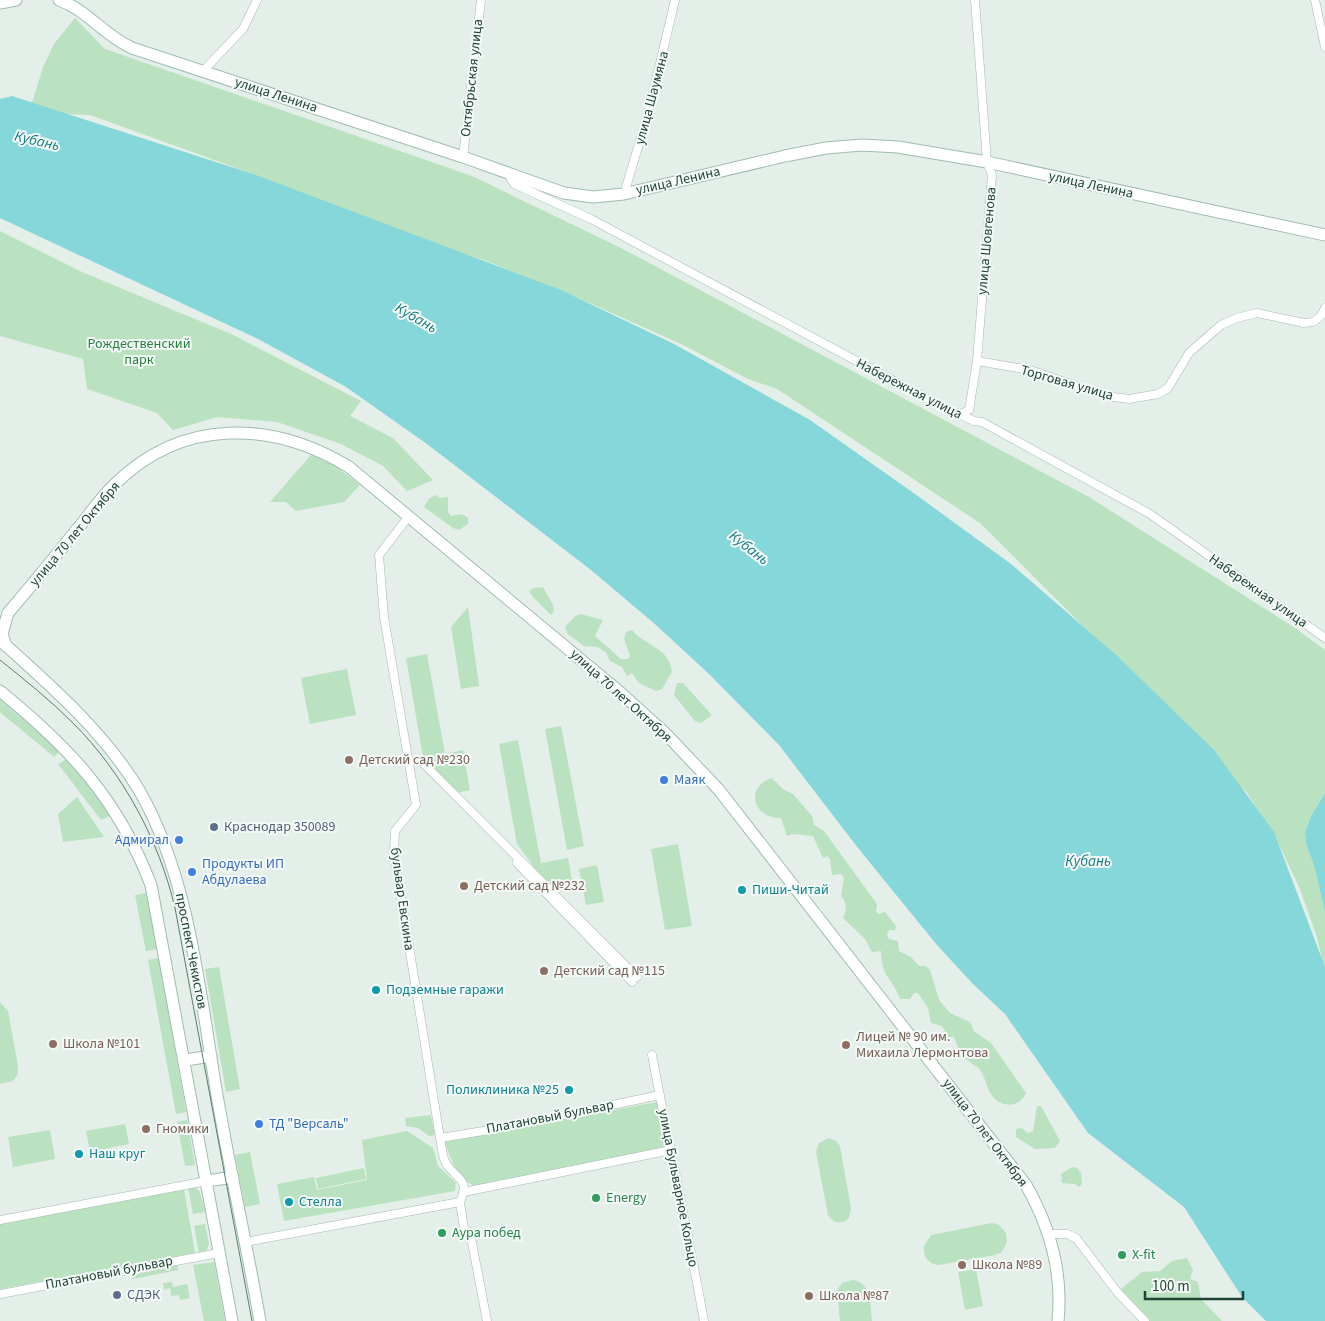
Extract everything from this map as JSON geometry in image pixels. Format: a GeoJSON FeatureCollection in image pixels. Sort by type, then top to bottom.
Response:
{"type":"FeatureCollection","features":[{"type":"Feature","properties":{"kind":"main road"},"geometry":{"type":"LineString","coordinates":[[0,3],[16,0]]}},
{"type":"Feature","properties":{"kind":"main road","name":"улица Ленина"},"geometry":{"type":"LineString","coordinates":[[60,0],[74,5],[114,40],[463,156],[564,192],[593,197],[624,194],[785,156],[826,148],[862,145],[898,148],[987,162],[1325,235]]}},
{"type":"Feature","properties":{"kind":"main road","name":"улица 70 лет Октября"},"geometry":{"type":"LineString","coordinates":[[3,643],[4,614],[115,484],[142,462],[171,447],[199,436],[256,433],[310,446],[349,467],[622,692],[720,790],[1004,1155],[1034,1199],[1050,1234],[1058,1290],[1058,1321]]}},
{"type":"Feature","properties":{"kind":"main road","name":"проспект Чекистов"},"geometry":{"type":"LineString","coordinates":[[3,643],[87,722],[112,750],[145,802],[158,829],[180,890],[260,1321]]}},
{"type":"Feature","properties":{"kind":"main road","name":"проспект Чекистов"},"geometry":{"type":"LineString","coordinates":[[0,691],[66,748],[91,777],[119,817],[142,862],[155,899],[186,1060],[232,1321]]}},
{"type":"Feature","properties":{"kind":"main road"},"geometry":{"type":"LineString","coordinates":[[186,1060],[211,1056]]}},
{"type":"Feature","properties":{"kind":"main road"},"geometry":{"type":"LineString","coordinates":[[207,1181],[233,1177]]}},
{"type":"Feature","properties":{"kind":"street"},"geometry":{"type":"LineString","coordinates":[[203,71],[243,29],[257,0]]}},
{"type":"Feature","properties":{"kind":"street","name":"Октябрьская улица"},"geometry":{"type":"LineString","coordinates":[[463,156],[481,0]]}},
{"type":"Feature","properties":{"kind":"street","name":"улица Шаумяна"},"geometry":{"type":"LineString","coordinates":[[624,194],[648,114],[675,0]]}},
{"type":"Feature","properties":{"kind":"street","name":"улица Шовгенова"},"geometry":{"type":"LineString","coordinates":[[970,410],[977,361],[992,175],[987,162],[975,0]]}},
{"type":"Feature","properties":{"kind":"street"},"geometry":{"type":"LineString","coordinates":[[1315,0],[1325,47]]}},
{"type":"Feature","properties":{"kind":"street","name":"Набережная улица"},"geometry":{"type":"LineString","coordinates":[[508,173],[514,184],[591,219],[959,415],[982,422],[1150,514],[1325,638]]}},
{"type":"Feature","properties":{"kind":"street","name":"Торговая улица"},"geometry":{"type":"LineString","coordinates":[[977,361],[1030,370],[1106,396],[1129,399],[1158,394],[1168,388],[1189,353],[1221,325],[1237,318],[1257,314],[1304,323],[1313,322],[1321,316],[1325,308]]}},
{"type":"Feature","properties":{"kind":"street"},"geometry":{"type":"LineString","coordinates":[[959,415],[970,410],[982,422]]}},
{"type":"Feature","properties":{"kind":"street","name":"бульвар Евскина"},"geometry":{"type":"LineString","coordinates":[[409,516],[379,555],[384,617],[416,805],[395,831],[394,853],[445,1164],[461,1178],[464,1192]]}},
{"type":"Feature","properties":{"kind":"street"},"geometry":{"type":"LineString","coordinates":[[423,762],[635,979]]}},
{"type":"Feature","properties":{"kind":"street","name":"улица Бульварное Кольцо"},"geometry":{"type":"LineString","coordinates":[[652,1055],[704,1321]]}},
{"type":"Feature","properties":{"kind":"street","name":"Платановый бульвар"},"geometry":{"type":"LineString","coordinates":[[440,1138],[502,1128],[660,1095]]}},
{"type":"Feature","properties":{"kind":"street"},"geometry":{"type":"LineString","coordinates":[[487,1321],[470,1232],[464,1229],[460,1202],[464,1192],[671,1150]]}},
{"type":"Feature","properties":{"kind":"street"},"geometry":{"type":"LineString","coordinates":[[0,1220],[207,1181]]}},
{"type":"Feature","properties":{"kind":"street"},"geometry":{"type":"LineString","coordinates":[[246,1242],[460,1202]]}},
{"type":"Feature","properties":{"kind":"street"},"geometry":{"type":"LineString","coordinates":[[1050,1234],[1067,1234],[1076,1238],[1118,1293],[1146,1321]]}},
{"type":"Feature","properties":{"kind":"street","name":"Платановый бульвар"},"geometry":{"type":"LineString","coordinates":[[0,1294],[219,1253]]}},
{"type":"Feature","properties":{"kind":"green space"},"geometry":{"type":"Polygon","coordinates":[[[75,18],[105,49],[472,176],[621,248],[1089,497],[1295,628],[1325,650],[1325,793],[1311,816],[1305,832],[1306,844],[1314,865],[1325,912],[1325,973],[1317,937],[1300,889],[1275,836],[1247,793],[980,523],[777,389],[748,379],[683,345],[583,300],[484,260],[420,240],[231,166],[90,115],[66,114],[32,103],[43,67],[54,44],[75,18]]]}},
{"type":"Feature","properties":{"kind":"green space","name":"Рождественский парк"},"geometry":{"type":"Polygon","coordinates":[[[0,231],[82,272],[231,334],[361,401],[350,416],[393,438],[433,480],[407,491],[383,466],[341,444],[277,422],[217,417],[173,430],[157,413],[87,389],[83,359],[0,336],[0,231]]]}},
{"type":"Feature","properties":{"kind":"green space"},"geometry":{"type":"Polygon","coordinates":[[[311,455],[334,465],[360,485],[344,502],[296,511],[286,502],[270,502],[311,455]]]}},
{"type":"Feature","properties":{"kind":"green space"},"geometry":{"type":"Polygon","coordinates":[[[435,495],[440,498],[448,497],[448,512],[451,516],[462,514],[468,518],[468,524],[459,530],[453,528],[424,507],[429,499],[435,495]]]}},
{"type":"Feature","properties":{"kind":"green space"},"geometry":{"type":"Polygon","coordinates":[[[543,587],[553,605],[554,611],[551,615],[529,591],[534,588],[543,587]]]}},
{"type":"Feature","properties":{"kind":"green space"},"geometry":{"type":"Polygon","coordinates":[[[468,607],[479,686],[461,689],[451,627],[468,607]]]}},
{"type":"Feature","properties":{"kind":"green space"},"geometry":{"type":"Polygon","coordinates":[[[581,614],[603,620],[595,636],[621,659],[628,659],[630,656],[624,639],[626,632],[632,630],[662,652],[670,664],[672,672],[662,689],[656,691],[639,683],[632,673],[627,676],[622,667],[610,661],[606,652],[597,647],[584,646],[568,634],[565,627],[575,616],[581,614]]]}},
{"type":"Feature","properties":{"kind":"green space"},"geometry":{"type":"Polygon","coordinates":[[[427,654],[445,754],[463,750],[470,790],[458,793],[423,757],[406,658],[427,654]]]}},
{"type":"Feature","properties":{"kind":"green space"},"geometry":{"type":"Polygon","coordinates":[[[347,669],[356,715],[310,724],[301,678],[347,669]]]}},
{"type":"Feature","properties":{"kind":"green space"},"geometry":{"type":"Polygon","coordinates":[[[677,683],[683,683],[712,715],[701,723],[695,721],[674,695],[677,683]]]}},
{"type":"Feature","properties":{"kind":"green space"},"geometry":{"type":"Polygon","coordinates":[[[0,700],[60,751],[54,757],[0,712],[0,700]]]}},
{"type":"Feature","properties":{"kind":"green space"},"geometry":{"type":"Polygon","coordinates":[[[561,726],[584,846],[567,850],[545,729],[561,726]]]}},
{"type":"Feature","properties":{"kind":"green space"},"geometry":{"type":"Polygon","coordinates":[[[518,740],[541,863],[568,858],[572,880],[548,886],[517,844],[499,744],[518,740]]]}},
{"type":"Feature","properties":{"kind":"green space"},"geometry":{"type":"Polygon","coordinates":[[[67,759],[112,815],[101,820],[58,764],[67,759]]]}},
{"type":"Feature","properties":{"kind":"green space"},"geometry":{"type":"Polygon","coordinates":[[[772,778],[783,789],[793,794],[812,816],[814,825],[824,831],[877,904],[876,912],[879,914],[885,912],[896,926],[895,930],[889,930],[887,935],[889,939],[898,941],[899,951],[911,957],[919,966],[926,966],[930,970],[939,1000],[950,1013],[970,1022],[974,1031],[991,1043],[1026,1093],[1020,1101],[1007,1105],[994,1098],[979,1069],[962,1054],[954,1037],[948,1037],[942,1026],[931,1023],[928,1008],[918,993],[914,993],[910,999],[900,999],[883,968],[881,951],[872,952],[865,939],[843,918],[846,906],[841,896],[844,878],[841,874],[832,875],[830,859],[827,856],[823,858],[813,836],[793,834],[787,836],[781,818],[771,817],[758,807],[755,794],[763,782],[772,778]]]}},
{"type":"Feature","properties":{"kind":"green space"},"geometry":{"type":"Polygon","coordinates":[[[77,797],[104,837],[63,842],[58,814],[77,797]]]}},
{"type":"Feature","properties":{"kind":"green space"},"geometry":{"type":"Polygon","coordinates":[[[678,844],[692,926],[665,930],[651,849],[678,844]]]}},
{"type":"Feature","properties":{"kind":"green space"},"geometry":{"type":"Polygon","coordinates":[[[597,865],[604,902],[586,905],[579,869],[597,865]]]}},
{"type":"Feature","properties":{"kind":"green space"},"geometry":{"type":"Polygon","coordinates":[[[146,893],[157,949],[146,951],[135,895],[146,893]]]}},
{"type":"Feature","properties":{"kind":"green space"},"geometry":{"type":"Polygon","coordinates":[[[159,958],[186,1112],[176,1114],[148,960],[159,958]]]}},
{"type":"Feature","properties":{"kind":"green space"},"geometry":{"type":"Polygon","coordinates":[[[219,967],[240,1089],[226,1092],[205,969],[219,967]]]}},
{"type":"Feature","properties":{"kind":"green space"},"geometry":{"type":"Polygon","coordinates":[[[0,1002],[8,1011],[18,1074],[13,1081],[0,1084],[0,1002]]]}},
{"type":"Feature","properties":{"kind":"green space"},"geometry":{"type":"Polygon","coordinates":[[[657,1102],[666,1147],[475,1186],[464,1179],[459,1173],[452,1162],[445,1142],[657,1102]]]}},
{"type":"Feature","properties":{"kind":"green space"},"geometry":{"type":"Polygon","coordinates":[[[1037,1106],[1041,1106],[1060,1141],[1055,1148],[1035,1149],[1016,1137],[1016,1129],[1022,1128],[1028,1133],[1033,1131],[1037,1106]]]}},
{"type":"Feature","properties":{"kind":"green space"},"geometry":{"type":"Polygon","coordinates":[[[431,1115],[435,1135],[429,1136],[418,1128],[406,1126],[405,1118],[431,1115]]]}},
{"type":"Feature","properties":{"kind":"green space"},"geometry":{"type":"Polygon","coordinates":[[[187,1120],[195,1165],[185,1166],[177,1122],[187,1120]]]}},
{"type":"Feature","properties":{"kind":"green space"},"geometry":{"type":"Polygon","coordinates":[[[125,1124],[129,1144],[90,1152],[86,1131],[125,1124]]]}},
{"type":"Feature","properties":{"kind":"green space"},"geometry":{"type":"Polygon","coordinates":[[[50,1130],[55,1159],[13,1167],[8,1137],[50,1130]]]}},
{"type":"Feature","properties":{"kind":"green space"},"geometry":{"type":"Polygon","coordinates":[[[407,1131],[433,1148],[438,1166],[456,1183],[455,1191],[284,1221],[277,1184],[314,1177],[317,1190],[367,1180],[362,1140],[407,1131]]]}},
{"type":"Feature","properties":{"kind":"green space"},"geometry":{"type":"Polygon","coordinates":[[[829,1138],[836,1141],[840,1146],[851,1209],[849,1218],[840,1222],[832,1220],[828,1215],[816,1152],[819,1143],[829,1138]]]}},
{"type":"Feature","properties":{"kind":"green space"},"geometry":{"type":"Polygon","coordinates":[[[250,1152],[260,1204],[245,1207],[235,1155],[250,1152]]]}},
{"type":"Feature","properties":{"kind":"green space"},"geometry":{"type":"Polygon","coordinates":[[[1072,1167],[1077,1168],[1081,1173],[1082,1184],[1079,1187],[1075,1184],[1062,1183],[1061,1174],[1072,1167]]]}},
{"type":"Feature","properties":{"kind":"green space"},"geometry":{"type":"Polygon","coordinates":[[[364,1168],[366,1179],[318,1189],[316,1178],[364,1168]]]}},
{"type":"Feature","properties":{"kind":"green space"},"geometry":{"type":"Polygon","coordinates":[[[195,1187],[200,1192],[205,1212],[193,1214],[188,1188],[195,1187]]]}},
{"type":"Feature","properties":{"kind":"green space"},"geometry":{"type":"Polygon","coordinates":[[[184,1189],[195,1253],[0,1289],[0,1223],[184,1189]]]}},
{"type":"Feature","properties":{"kind":"green space"},"geometry":{"type":"Polygon","coordinates":[[[992,1223],[999,1225],[1006,1233],[1007,1242],[1002,1252],[995,1255],[939,1265],[932,1263],[925,1257],[924,1246],[931,1235],[992,1223]]]}},
{"type":"Feature","properties":{"kind":"green space"},"geometry":{"type":"Polygon","coordinates":[[[205,1224],[209,1244],[206,1251],[199,1253],[194,1226],[205,1224]]]}},
{"type":"Feature","properties":{"kind":"green space"},"geometry":{"type":"Polygon","coordinates":[[[1187,1258],[1193,1270],[1190,1279],[1198,1282],[1201,1299],[1222,1321],[1150,1321],[1121,1289],[1142,1272],[1160,1271],[1172,1261],[1187,1258]]]}},
{"type":"Feature","properties":{"kind":"green space"},"geometry":{"type":"Polygon","coordinates":[[[214,1262],[225,1321],[204,1321],[193,1265],[214,1262]]]}},
{"type":"Feature","properties":{"kind":"green space"},"geometry":{"type":"Polygon","coordinates":[[[177,1264],[178,1270],[133,1279],[132,1274],[177,1264]]]}},
{"type":"Feature","properties":{"kind":"green space"},"geometry":{"type":"Polygon","coordinates":[[[976,1269],[983,1306],[965,1310],[958,1272],[976,1269]]]}},
{"type":"Feature","properties":{"kind":"green space"},"geometry":{"type":"Polygon","coordinates":[[[853,1280],[859,1282],[867,1290],[872,1321],[840,1321],[837,1290],[842,1283],[853,1280]]]}},
{"type":"Feature","properties":{"kind":"green space"},"geometry":{"type":"Polygon","coordinates":[[[172,1282],[173,1287],[187,1284],[190,1298],[180,1300],[179,1295],[171,1296],[170,1288],[164,1290],[163,1283],[172,1282]]]}},
{"type":"Feature","properties":{"kind":"water","name":"Кубань"},"geometry":{"type":"Polygon","coordinates":[[[12,96],[256,175],[561,290],[674,344],[810,420],[1011,564],[1115,654],[1214,750],[1274,832],[1325,967],[1325,1321],[1266,1321],[1242,1297],[1184,1207],[1088,1133],[1005,1014],[973,984],[937,945],[858,848],[779,745],[709,674],[656,625],[591,570],[427,444],[346,387],[260,340],[0,218],[0,99],[12,96]]]}},
{"type":"Feature","properties":{"kind":"water"},"geometry":{"type":"Polygon","coordinates":[[[1325,793],[1325,912],[1314,865],[1306,844],[1305,832],[1311,816],[1325,793]]]}},
{"type":"Feature","properties":{"kind":"tram line"},"geometry":{"type":"LineString","coordinates":[[0,660],[73,723],[108,763],[137,809],[159,857],[175,908],[252,1321]]}},
{"type":"Feature","properties":{"kind":"place","name":"Детский сад №230"},"geometry":{"type":"Point","coordinates":[349,760]}},
{"type":"Feature","properties":{"kind":"place","name":"Маяк"},"geometry":{"type":"Point","coordinates":[664,780]}},
{"type":"Feature","properties":{"kind":"place","name":"Краснодар 350089"},"geometry":{"type":"Point","coordinates":[214,827]}},
{"type":"Feature","properties":{"kind":"place","name":"Адмирал"},"geometry":{"type":"Point","coordinates":[179,840]}},
{"type":"Feature","properties":{"kind":"place","name":"Продукты ИП Абдулаева"},"geometry":{"type":"Point","coordinates":[192,872]}},
{"type":"Feature","properties":{"kind":"place","name":"Детский сад №232"},"geometry":{"type":"Point","coordinates":[464,886]}},
{"type":"Feature","properties":{"kind":"place","name":"Пиши-Читай"},"geometry":{"type":"Point","coordinates":[742,890]}},
{"type":"Feature","properties":{"kind":"place","name":"Детский сад №115"},"geometry":{"type":"Point","coordinates":[544,971]}},
{"type":"Feature","properties":{"kind":"place","name":"Подземные гаражи"},"geometry":{"type":"Point","coordinates":[376,990]}},
{"type":"Feature","properties":{"kind":"place","name":"Школа №101"},"geometry":{"type":"Point","coordinates":[53,1044]}},
{"type":"Feature","properties":{"kind":"place","name":"Лицей № 90 им. Михаила Лермонтова"},"geometry":{"type":"Point","coordinates":[846,1045]}},
{"type":"Feature","properties":{"kind":"place","name":"Поликлиника №25"},"geometry":{"type":"Point","coordinates":[569,1090]}},
{"type":"Feature","properties":{"kind":"place","name":"ТД \"Версаль\""},"geometry":{"type":"Point","coordinates":[259,1124]}},
{"type":"Feature","properties":{"kind":"place","name":"Гномики"},"geometry":{"type":"Point","coordinates":[146,1129]}},
{"type":"Feature","properties":{"kind":"place","name":"Наш круг"},"geometry":{"type":"Point","coordinates":[79,1154]}},
{"type":"Feature","properties":{"kind":"place","name":"Energy"},"geometry":{"type":"Point","coordinates":[596,1198]}},
{"type":"Feature","properties":{"kind":"place","name":"Стелла"},"geometry":{"type":"Point","coordinates":[289,1202]}},
{"type":"Feature","properties":{"kind":"place","name":"Аура побед"},"geometry":{"type":"Point","coordinates":[442,1233]}},
{"type":"Feature","properties":{"kind":"place","name":"X-fit"},"geometry":{"type":"Point","coordinates":[1122,1255]}},
{"type":"Feature","properties":{"kind":"place","name":"Школа №89"},"geometry":{"type":"Point","coordinates":[962,1265]}},
{"type":"Feature","properties":{"kind":"place","name":"СДЭК"},"geometry":{"type":"Point","coordinates":[117,1295]}},
{"type":"Feature","properties":{"kind":"place","name":"Школа №87"},"geometry":{"type":"Point","coordinates":[809,1296]}}]}
